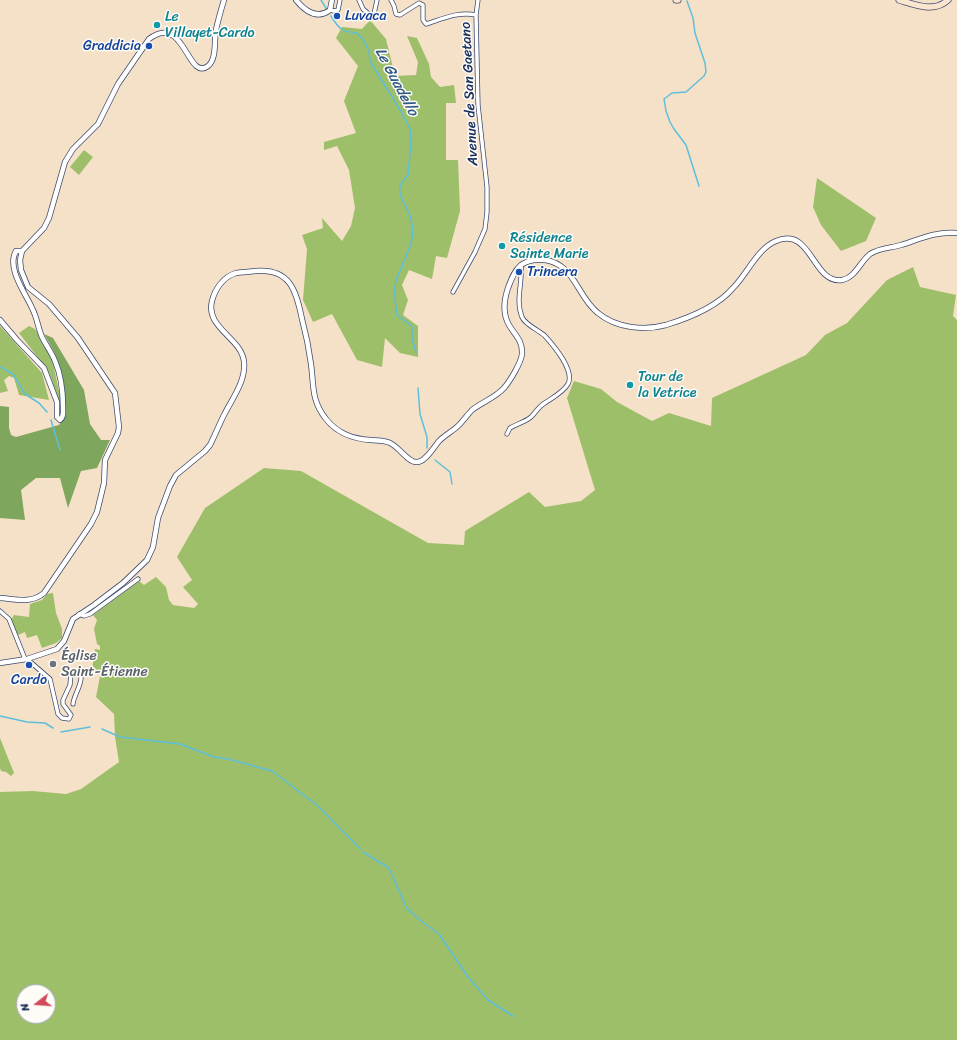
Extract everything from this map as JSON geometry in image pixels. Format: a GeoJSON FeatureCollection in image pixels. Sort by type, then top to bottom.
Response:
{"type":"FeatureCollection","features":[{"type":"Feature","properties":{"kind":"main road"},"geometry":{"type":"LineString","coordinates":[[899,0],[926,7],[941,5],[948,0]]}},
{"type":"Feature","properties":{"kind":"street"},"geometry":{"type":"LineString","coordinates":[[0,598],[31,600],[38,598],[44,593],[91,524],[97,512],[104,483],[105,460],[118,436],[119,427],[115,394],[78,338],[49,304],[28,287],[21,270],[20,260],[22,251],[44,228],[54,203],[65,162],[72,149],[98,124],[118,84],[149,39],[155,34],[161,32],[167,33],[177,38],[193,63],[203,68],[208,66],[212,60],[216,30],[224,0]]}},
{"type":"Feature","properties":{"kind":"street"},"geometry":{"type":"LineString","coordinates":[[296,0],[305,10],[315,14],[325,13],[330,10],[338,10],[340,0]]}},
{"type":"Feature","properties":{"kind":"street"},"geometry":{"type":"LineString","coordinates":[[330,10],[332,0]]}},
{"type":"Feature","properties":{"kind":"street"},"geometry":{"type":"LineString","coordinates":[[359,0],[363,9],[370,15],[374,14],[377,0]]}},
{"type":"Feature","properties":{"kind":"street"},"geometry":{"type":"LineString","coordinates":[[391,0],[396,14],[400,15],[419,3],[423,5],[423,20],[426,24],[454,16],[471,14],[476,15]]}},
{"type":"Feature","properties":{"kind":"street","name":"Avenue de San Gaetano"},"geometry":{"type":"LineString","coordinates":[[453,292],[475,252],[485,229],[487,212],[487,187],[478,105],[476,15],[478,0]]}},
{"type":"Feature","properties":{"kind":"street"},"geometry":{"type":"LineString","coordinates":[[0,663],[26,659],[57,649],[64,642],[73,618],[94,605],[123,583],[147,560],[153,547],[158,518],[170,486],[176,475],[210,445],[242,380],[244,365],[242,353],[238,346],[217,324],[211,310],[212,301],[219,285],[226,278],[234,274],[266,270],[283,276],[293,287],[303,322],[311,363],[312,390],[316,403],[325,418],[336,430],[361,440],[384,441],[392,443],[411,460],[416,462],[420,461],[440,440],[457,428],[473,410],[498,394],[506,386],[521,361],[522,352],[520,342],[507,322],[504,312],[505,300],[510,284],[518,268],[529,260],[550,260],[570,273],[590,307],[600,316],[626,325],[648,327],[665,325],[683,319],[714,304],[731,292],[765,247],[784,238],[801,243],[824,274],[833,279],[842,280],[850,277],[870,254],[879,250],[903,245],[943,232],[957,233]]}},
{"type":"Feature","properties":{"kind":"street"},"geometry":{"type":"LineString","coordinates":[[0,320],[44,368],[57,402],[57,417],[60,420],[62,419],[63,397],[56,363],[42,337],[33,308],[20,287],[17,279],[14,255],[16,252],[22,251]]}},
{"type":"Feature","properties":{"kind":"street"},"geometry":{"type":"LineString","coordinates":[[507,434],[510,428],[533,416],[540,406],[568,385],[570,379],[569,372],[558,352],[538,330],[526,323],[522,317],[520,303],[521,265]]}},
{"type":"Feature","properties":{"kind":"street"},"geometry":{"type":"LineString","coordinates":[[79,614],[84,616],[90,614],[138,579]]}},
{"type":"Feature","properties":{"kind":"street"},"geometry":{"type":"LineString","coordinates":[[0,611],[9,619],[26,659],[42,671],[51,681],[58,714],[62,718],[71,718],[71,715],[63,700],[70,685],[71,674],[73,671],[80,674],[82,680],[76,692],[73,704]]}},
{"type":"Feature","properties":{"kind":"green space"},"geometry":{"type":"Polygon","coordinates":[[[370,20],[386,39],[395,76],[416,75],[418,62],[407,36],[417,38],[429,64],[431,77],[440,87],[454,85],[456,103],[446,103],[446,160],[458,160],[460,211],[447,258],[436,256],[432,279],[409,270],[402,285],[408,300],[403,315],[418,326],[418,357],[400,353],[385,338],[382,367],[357,360],[332,314],[313,322],[303,300],[307,249],[302,235],[323,228],[322,218],[342,241],[351,226],[355,208],[349,170],[337,146],[324,150],[324,142],[356,133],[344,101],[358,66],[336,38],[342,27],[362,29],[370,20]]]}},
{"type":"Feature","properties":{"kind":"green space"},"geometry":{"type":"Polygon","coordinates":[[[84,150],[93,157],[79,175],[70,167],[84,150]]]}},
{"type":"Feature","properties":{"kind":"green space"},"geometry":{"type":"Polygon","coordinates":[[[817,178],[876,218],[866,241],[841,251],[821,225],[813,207],[817,178]]]}},
{"type":"Feature","properties":{"kind":"green space"},"geometry":{"type":"Polygon","coordinates":[[[913,267],[920,287],[956,295],[953,316],[957,320],[957,1040],[0,1040],[0,792],[33,791],[66,794],[81,789],[119,762],[115,737],[114,714],[96,697],[101,671],[92,669],[95,649],[100,650],[100,646],[97,644],[94,629],[97,620],[93,615],[139,581],[144,585],[156,577],[166,587],[169,600],[173,605],[194,608],[198,604],[183,587],[192,580],[177,557],[205,508],[264,468],[301,471],[428,543],[464,545],[465,531],[529,492],[545,507],[581,501],[595,490],[567,398],[574,381],[601,389],[617,402],[652,421],[669,413],[711,426],[712,398],[806,355],[825,335],[847,323],[887,280],[913,267]]]}},
{"type":"Feature","properties":{"kind":"green space"},"geometry":{"type":"Polygon","coordinates":[[[0,326],[42,373],[49,400],[19,395],[14,378],[9,376],[4,380],[8,391],[0,393],[0,326]]]}},
{"type":"Feature","properties":{"kind":"green space"},"geometry":{"type":"Polygon","coordinates":[[[29,326],[35,329],[52,358],[61,401],[59,401],[49,372],[19,333],[29,326]]]}},
{"type":"Feature","properties":{"kind":"green space"},"geometry":{"type":"Polygon","coordinates":[[[44,334],[53,338],[84,390],[90,424],[101,440],[110,440],[97,468],[81,471],[68,508],[60,478],[36,478],[21,490],[25,520],[0,518],[0,406],[9,407],[9,428],[11,435],[16,437],[59,425],[63,419],[65,411],[65,391],[59,363],[44,334]]]}},
{"type":"Feature","properties":{"kind":"green space"},"geometry":{"type":"Polygon","coordinates":[[[53,593],[56,613],[62,629],[62,638],[56,643],[42,648],[37,635],[27,638],[25,632],[18,635],[11,620],[14,615],[29,617],[30,604],[42,600],[47,594],[53,593]]]}},
{"type":"Feature","properties":{"kind":"green space"},"geometry":{"type":"Polygon","coordinates":[[[0,738],[14,773],[11,776],[6,772],[1,771],[0,768],[0,738]]]}},
{"type":"Feature","properties":{"kind":"waterway","name":"Le Guadello"},"geometry":{"type":"LineString","coordinates":[[321,0],[326,8]]}},
{"type":"Feature","properties":{"kind":"waterway"},"geometry":{"type":"LineString","coordinates":[[687,1],[693,18],[695,33],[705,63],[706,72],[704,76],[686,92],[672,93],[664,99],[670,122],[686,145],[699,186]]}},
{"type":"Feature","properties":{"kind":"waterway","name":"Le Guadello"},"geometry":{"type":"LineString","coordinates":[[331,16],[341,29],[344,31],[357,33],[363,39],[369,52],[370,61],[410,129],[411,142],[408,175],[400,186],[400,196],[410,216],[413,234],[409,250],[396,281],[395,293],[397,315],[412,326],[412,338],[416,352]]}},
{"type":"Feature","properties":{"kind":"waterway"},"geometry":{"type":"LineString","coordinates":[[0,367],[13,374],[25,394],[39,403],[47,412]]}},
{"type":"Feature","properties":{"kind":"waterway","name":"Le Guadello"},"geometry":{"type":"LineString","coordinates":[[418,388],[420,414],[427,437],[427,448]]}},
{"type":"Feature","properties":{"kind":"waterway"},"geometry":{"type":"LineString","coordinates":[[51,420],[60,450]]}},
{"type":"Feature","properties":{"kind":"waterway","name":"Le Guadello"},"geometry":{"type":"LineString","coordinates":[[435,460],[450,472],[452,484]]}},
{"type":"Feature","properties":{"kind":"waterway"},"geometry":{"type":"LineString","coordinates":[[0,716],[27,722],[45,723],[53,728]]}},
{"type":"Feature","properties":{"kind":"waterway"},"geometry":{"type":"LineString","coordinates":[[61,732],[90,727]]}},
{"type":"Feature","properties":{"kind":"waterway"},"geometry":{"type":"LineString","coordinates":[[102,729],[120,737],[180,744],[214,757],[228,759],[272,771],[318,806],[360,849]]}},
{"type":"Feature","properties":{"kind":"waterway"},"geometry":{"type":"LineString","coordinates":[[363,852],[389,868],[407,909],[439,934],[468,977],[488,1000],[513,1016]]}},
{"type":"Feature","properties":{"kind":"place","name":"Luvaca"},"geometry":{"type":"Point","coordinates":[337,16]}},
{"type":"Feature","properties":{"kind":"place","name":"Le Villayet-Cardo"},"geometry":{"type":"Point","coordinates":[157,25]}},
{"type":"Feature","properties":{"kind":"place","name":"Graddicia"},"geometry":{"type":"Point","coordinates":[149,46]}},
{"type":"Feature","properties":{"kind":"place","name":"Résidence Sainte Marie"},"geometry":{"type":"Point","coordinates":[502,246]}},
{"type":"Feature","properties":{"kind":"place","name":"Trincera"},"geometry":{"type":"Point","coordinates":[519,272]}},
{"type":"Feature","properties":{"kind":"place","name":"Tour de la Vetrice"},"geometry":{"type":"Point","coordinates":[630,385]}},
{"type":"Feature","properties":{"kind":"place","name":"Église Saint-Étienne"},"geometry":{"type":"Point","coordinates":[53,664]}},
{"type":"Feature","properties":{"kind":"place","name":"Cardo"},"geometry":{"type":"Point","coordinates":[29,665]}}]}
